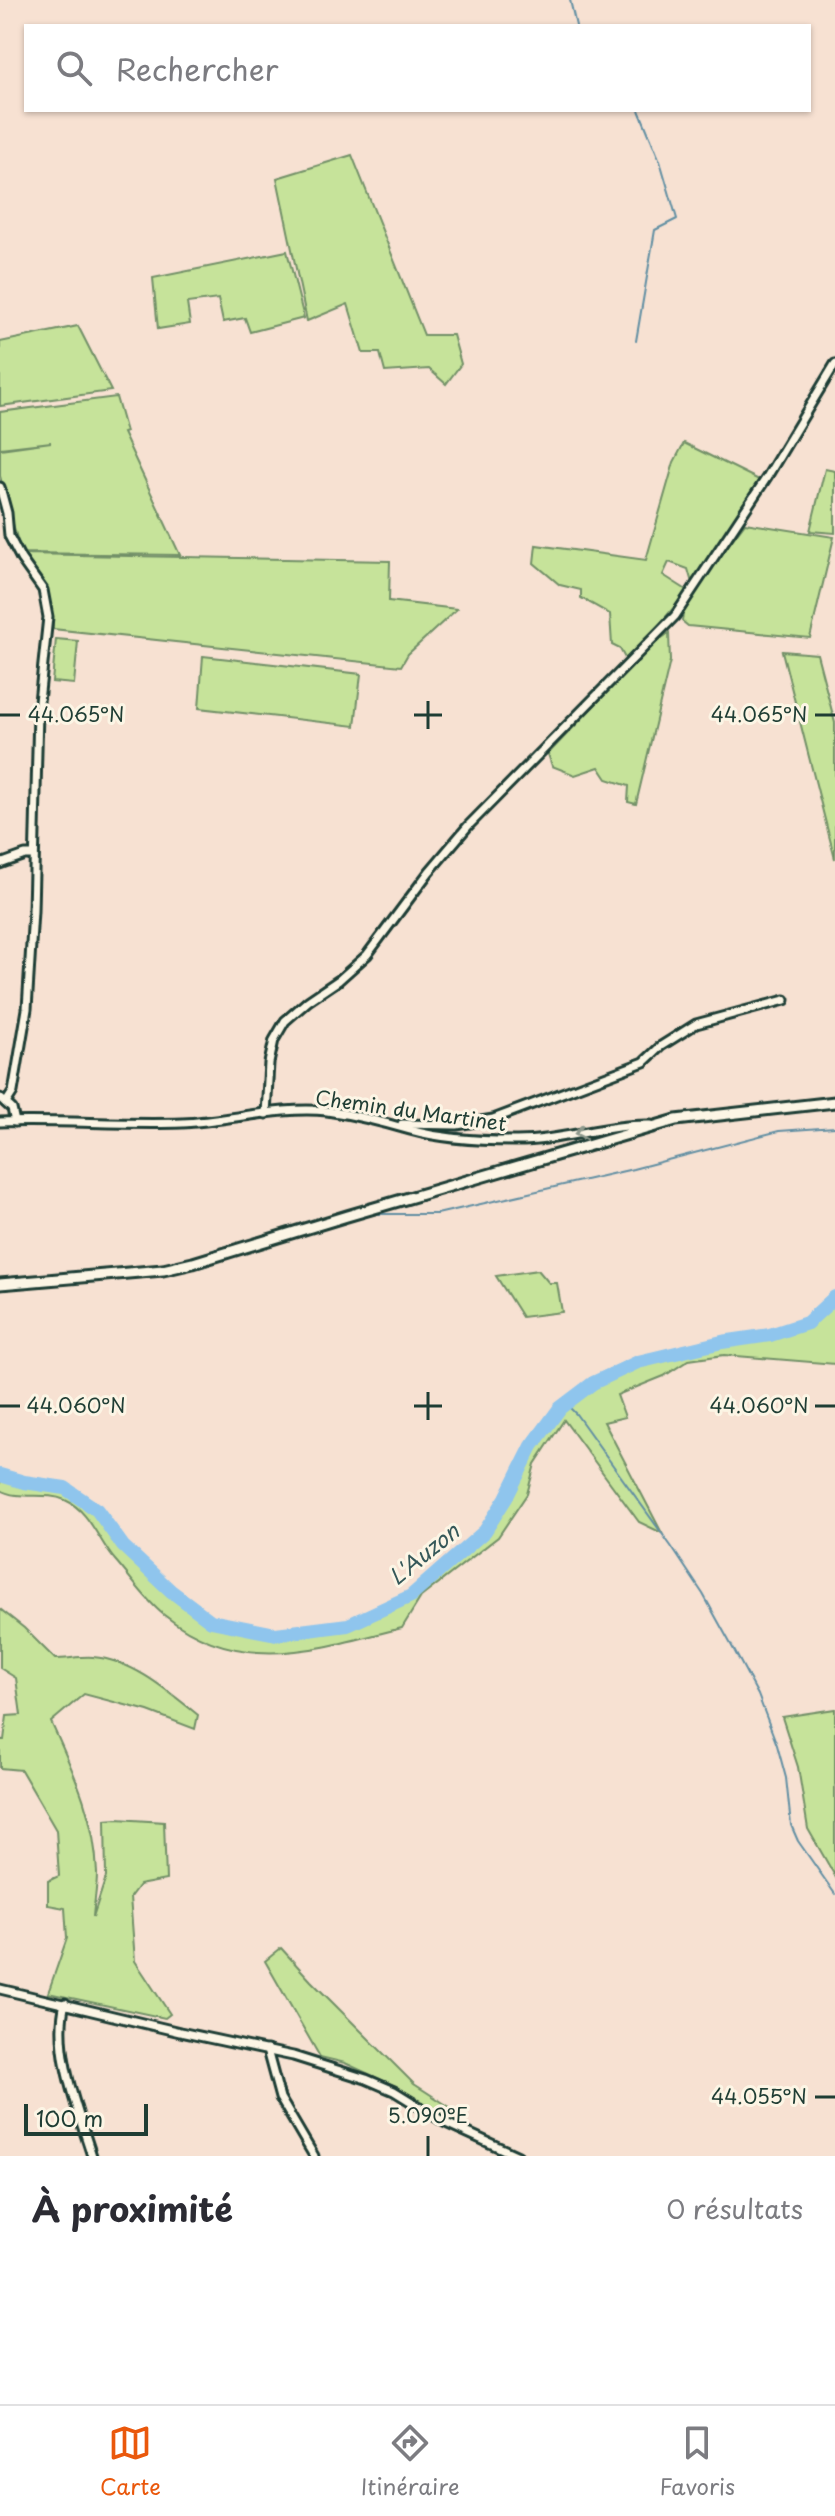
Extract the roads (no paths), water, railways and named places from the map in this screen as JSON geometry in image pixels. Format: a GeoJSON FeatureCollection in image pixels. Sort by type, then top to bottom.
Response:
{"type":"FeatureCollection","features":[{"type":"Feature","properties":{"kind":"main road"},"geometry":{"type":"LineString","coordinates":[[0,1284],[163,1270],[657,1125],[698,1116],[835,1102]]}},
{"type":"Feature","properties":{"kind":"street"},"geometry":{"type":"LineString","coordinates":[[266,1114],[269,1063],[274,1040],[285,1021],[367,955],[468,826],[675,616],[767,477],[835,364]]}},
{"type":"Feature","properties":{"kind":"street"},"geometry":{"type":"LineString","coordinates":[[0,487],[9,536],[43,590],[48,605],[38,711],[27,1009],[13,1092],[3,1100],[14,1113],[15,1122]]}},
{"type":"Feature","properties":{"kind":"street"},"geometry":{"type":"LineString","coordinates":[[0,533],[9,536]]}},
{"type":"Feature","properties":{"kind":"street"},"geometry":{"type":"LineString","coordinates":[[0,864],[33,855]]}},
{"type":"Feature","properties":{"kind":"street"},"geometry":{"type":"LineString","coordinates":[[395,1123],[457,1125],[493,1119],[644,1062],[661,1046],[696,1024],[785,1000]]}},
{"type":"Feature","properties":{"kind":"street","name":"Chemin du Martinet"},"geometry":{"type":"LineString","coordinates":[[0,1122],[185,1123],[326,1111],[395,1123],[431,1134],[486,1140],[546,1139],[625,1124],[657,1125]]}},
{"type":"Feature","properties":{"kind":"street"},"geometry":{"type":"LineString","coordinates":[[0,1989],[293,2056],[366,2079],[394,2091],[444,2122],[518,2156]]}},
{"type":"Feature","properties":{"kind":"street"},"geometry":{"type":"LineString","coordinates":[[65,2003],[60,2034],[92,2156]]}},
{"type":"Feature","properties":{"kind":"street"},"geometry":{"type":"LineString","coordinates":[[267,2050],[280,2098],[314,2156]]}},
{"type":"Feature","properties":{"kind":"waterway"},"geometry":{"type":"LineString","coordinates":[[570,0],[576,24]]}},
{"type":"Feature","properties":{"kind":"waterway"},"geometry":{"type":"LineString","coordinates":[[636,341],[655,230],[677,219],[660,161],[640,112]]}},
{"type":"Feature","properties":{"kind":"waterway"},"geometry":{"type":"LineString","coordinates":[[372,1214],[437,1214],[633,1169],[779,1131],[835,1127]]}},
{"type":"Feature","properties":{"kind":"waterway","name":"L'Auzon"},"geometry":{"type":"LineString","coordinates":[[0,1475],[65,1488],[97,1510],[123,1546],[171,1591],[211,1621],[276,1634],[348,1625],[411,1596],[485,1531],[506,1498],[532,1446],[560,1408],[593,1383],[638,1362],[722,1342],[770,1335],[807,1323],[835,1297]]}},
{"type":"Feature","properties":{"kind":"waterway"},"geometry":{"type":"LineString","coordinates":[[566,1404],[671,1546],[703,1594],[734,1650],[758,1695],[777,1745],[786,1778],[791,1825],[798,1841],[835,1894]]}}]}
